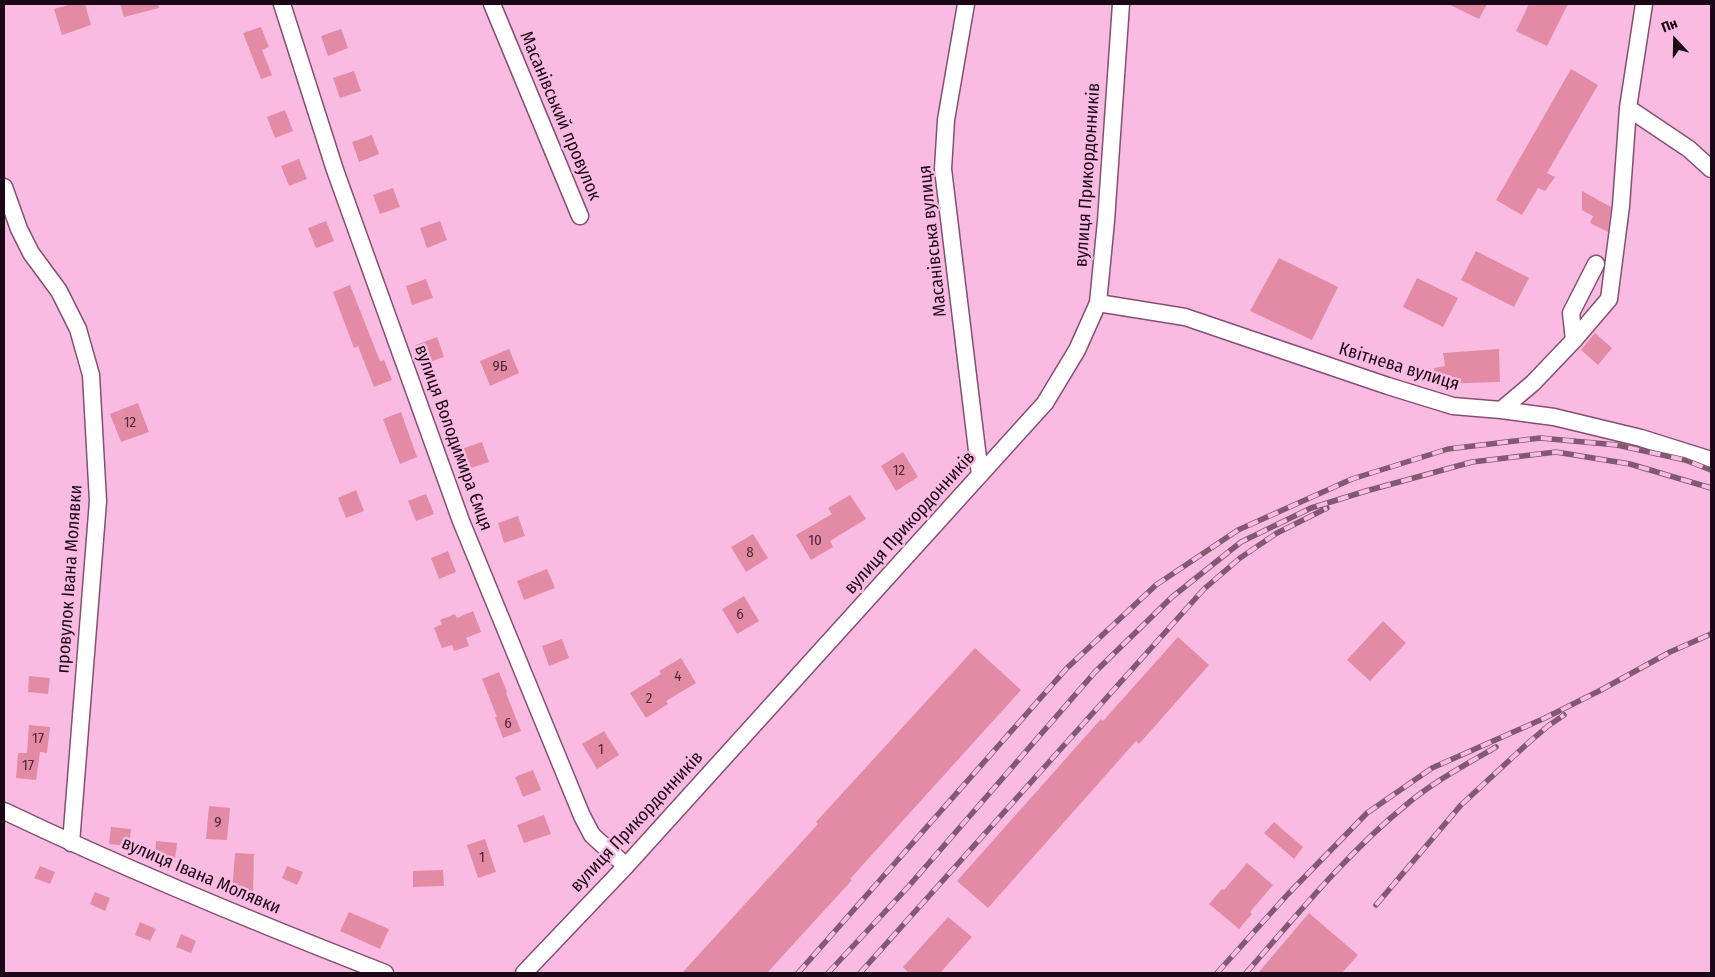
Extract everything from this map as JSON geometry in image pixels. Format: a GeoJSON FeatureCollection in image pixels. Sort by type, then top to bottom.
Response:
{"type":"FeatureCollection","features":[{"type":"Feature","properties":{"kind":"street","name":"вулиця Володимира Ємця"},"geometry":{"type":"LineString","coordinates":[[282,4],[335,170],[461,521],[582,816],[592,835],[626,866]]}},
{"type":"Feature","properties":{"kind":"street","name":"Масанівський провулок"},"geometry":{"type":"LineString","coordinates":[[492,4],[580,216]]}},
{"type":"Feature","properties":{"kind":"street","name":"Масанівська вулиця"},"geometry":{"type":"LineString","coordinates":[[966,4],[946,120],[943,169],[980,475]]}},
{"type":"Feature","properties":{"kind":"street","name":"вулиця Прикордонників"},"geometry":{"type":"LineString","coordinates":[[524,973],[626,866],[1045,403],[1077,350],[1098,303],[1106,221],[1121,4]]}},
{"type":"Feature","properties":{"kind":"street"},"geometry":{"type":"LineString","coordinates":[[1501,410],[1533,383],[1574,340],[1608,299],[1621,206],[1628,108],[1644,4]]}},
{"type":"Feature","properties":{"kind":"street"},"geometry":{"type":"LineString","coordinates":[[1628,108],[1689,149],[1711,169]]}},
{"type":"Feature","properties":{"kind":"street","name":"провулок Івана Молявки"},"geometry":{"type":"LineString","coordinates":[[4,187],[19,229],[31,253],[59,291],[78,329],[91,376],[98,501],[71,843]]}},
{"type":"Feature","properties":{"kind":"street"},"geometry":{"type":"LineString","coordinates":[[1574,340],[1571,313],[1596,264]]}},
{"type":"Feature","properties":{"kind":"street","name":"Квітнева вулиця"},"geometry":{"type":"LineString","coordinates":[[1098,303],[1185,317],[1391,380],[1453,406],[1554,417],[1641,438],[1711,460]]}},
{"type":"Feature","properties":{"kind":"street","name":"вулиця Івана Молявки"},"geometry":{"type":"LineString","coordinates":[[4,811],[71,843],[322,949],[385,973]]}},
{"type":"Feature","properties":{"kind":"building"},"geometry":{"type":"Polygon","coordinates":[[[72,4],[85,4],[91,25],[62,35],[54,9],[72,4]]]}},
{"type":"Feature","properties":{"kind":"building"},"geometry":{"type":"Polygon","coordinates":[[[120,4],[158,4],[159,8],[124,17],[120,4]]]}},
{"type":"Feature","properties":{"kind":"building"},"geometry":{"type":"Polygon","coordinates":[[[1448,4],[1487,4],[1479,19],[1448,4]]]}},
{"type":"Feature","properties":{"kind":"building"},"geometry":{"type":"Polygon","coordinates":[[[1529,4],[1568,4],[1547,46],[1516,31],[1529,4]]]}},
{"type":"Feature","properties":{"kind":"building"},"geometry":{"type":"Polygon","coordinates":[[[261,27],[269,47],[262,50],[272,75],[261,79],[243,33],[261,27]]]}},
{"type":"Feature","properties":{"kind":"building"},"geometry":{"type":"Polygon","coordinates":[[[341,29],[348,48],[328,56],[321,36],[341,29]]]}},
{"type":"Feature","properties":{"kind":"building"},"geometry":{"type":"Polygon","coordinates":[[[1571,69],[1598,85],[1547,173],[1555,177],[1545,191],[1538,188],[1522,215],[1496,200],[1571,69]]]}},
{"type":"Feature","properties":{"kind":"building"},"geometry":{"type":"Polygon","coordinates":[[[354,71],[361,91],[340,98],[333,78],[354,71]]]}},
{"type":"Feature","properties":{"kind":"building"},"geometry":{"type":"Polygon","coordinates":[[[285,110],[293,131],[275,138],[267,117],[285,110]]]}},
{"type":"Feature","properties":{"kind":"building"},"geometry":{"type":"Polygon","coordinates":[[[372,135],[379,154],[359,162],[352,142],[372,135]]]}},
{"type":"Feature","properties":{"kind":"building"},"geometry":{"type":"Polygon","coordinates":[[[299,159],[307,179],[289,186],[281,166],[299,159]]]}},
{"type":"Feature","properties":{"kind":"building"},"geometry":{"type":"Polygon","coordinates":[[[393,188],[400,207],[380,214],[373,195],[393,188]]]}},
{"type":"Feature","properties":{"kind":"building"},"geometry":{"type":"Polygon","coordinates":[[[1582,191],[1611,207],[1608,232],[1590,223],[1593,216],[1582,210],[1582,191]]]}},
{"type":"Feature","properties":{"kind":"building"},"geometry":{"type":"Polygon","coordinates":[[[326,221],[334,241],[316,248],[308,228],[326,221]]]}},
{"type":"Feature","properties":{"kind":"building"},"geometry":{"type":"Polygon","coordinates":[[[440,221],[447,240],[427,248],[420,228],[440,221]]]}},
{"type":"Feature","properties":{"kind":"building"},"geometry":{"type":"Polygon","coordinates":[[[1476,251],[1529,278],[1514,307],[1461,280],[1476,251]]]}},
{"type":"Feature","properties":{"kind":"building"},"geometry":{"type":"Polygon","coordinates":[[[1279,258],[1338,287],[1312,340],[1250,311],[1279,258]]]}},
{"type":"Feature","properties":{"kind":"building"},"geometry":{"type":"Polygon","coordinates":[[[1417,278],[1458,298],[1443,327],[1403,307],[1417,278]]]}},
{"type":"Feature","properties":{"kind":"building"},"geometry":{"type":"Polygon","coordinates":[[[426,279],[433,298],[412,305],[406,286],[426,279]]]}},
{"type":"Feature","properties":{"kind":"building"},"geometry":{"type":"Polygon","coordinates":[[[350,285],[380,361],[384,360],[392,380],[374,387],[358,346],[354,348],[333,292],[350,285]]]}},
{"type":"Feature","properties":{"kind":"building"},"geometry":{"type":"Polygon","coordinates":[[[1595,333],[1612,348],[1598,365],[1581,350],[1595,333]]]}},
{"type":"Feature","properties":{"kind":"building"},"geometry":{"type":"Polygon","coordinates":[[[437,337],[444,357],[423,364],[416,345],[437,337]]]}},
{"type":"Feature","properties":{"kind":"building"},"geometry":{"type":"Polygon","coordinates":[[[509,349],[519,373],[490,386],[480,361],[509,349]]]}},
{"type":"Feature","properties":{"kind":"building"},"geometry":{"type":"Polygon","coordinates":[[[1499,349],[1500,382],[1434,384],[1434,368],[1445,366],[1443,353],[1499,349]]]}},
{"type":"Feature","properties":{"kind":"building"},"geometry":{"type":"Polygon","coordinates":[[[138,403],[149,432],[121,442],[110,414],[138,403]]]}},
{"type":"Feature","properties":{"kind":"building"},"geometry":{"type":"Polygon","coordinates":[[[401,412],[417,457],[400,464],[383,419],[401,412]]]}},
{"type":"Feature","properties":{"kind":"building"},"geometry":{"type":"Polygon","coordinates":[[[482,442],[489,462],[468,469],[461,449],[482,442]]]}},
{"type":"Feature","properties":{"kind":"building"},"geometry":{"type":"Polygon","coordinates":[[[903,452],[918,477],[896,491],[881,466],[903,452]]]}},
{"type":"Feature","properties":{"kind":"building"},"geometry":{"type":"Polygon","coordinates":[[[356,490],[364,511],[346,518],[338,498],[356,490]]]}},
{"type":"Feature","properties":{"kind":"building"},"geometry":{"type":"Polygon","coordinates":[[[426,494],[434,514],[416,521],[408,501],[426,494]]]}},
{"type":"Feature","properties":{"kind":"building"},"geometry":{"type":"Polygon","coordinates":[[[850,495],[866,519],[830,541],[833,547],[811,560],[796,535],[832,514],[828,508],[850,495]]]}},
{"type":"Feature","properties":{"kind":"building"},"geometry":{"type":"Polygon","coordinates":[[[518,516],[525,536],[504,543],[498,523],[518,516]]]}},
{"type":"Feature","properties":{"kind":"building"},"geometry":{"type":"Polygon","coordinates":[[[753,534],[768,558],[746,572],[731,547],[753,534]]]}},
{"type":"Feature","properties":{"kind":"building"},"geometry":{"type":"Polygon","coordinates":[[[448,551],[456,572],[439,579],[431,558],[448,551]]]}},
{"type":"Feature","properties":{"kind":"building"},"geometry":{"type":"Polygon","coordinates":[[[547,569],[555,588],[524,600],[517,581],[547,569]]]}},
{"type":"Feature","properties":{"kind":"building"},"geometry":{"type":"Polygon","coordinates":[[[744,596],[759,621],[737,634],[722,609],[744,596]]]}},
{"type":"Feature","properties":{"kind":"building"},"geometry":{"type":"Polygon","coordinates":[[[473,611],[481,632],[466,638],[469,646],[454,651],[452,645],[442,648],[434,628],[442,624],[440,620],[455,614],[457,618],[473,611]]]}},
{"type":"Feature","properties":{"kind":"building"},"geometry":{"type":"Polygon","coordinates":[[[1383,621],[1406,643],[1370,681],[1347,660],[1383,621]]]}},
{"type":"Feature","properties":{"kind":"building"},"geometry":{"type":"Polygon","coordinates":[[[1178,637],[1209,665],[1139,744],[1136,741],[988,908],[957,881],[1101,719],[1103,721],[1178,637]]]}},
{"type":"Feature","properties":{"kind":"building"},"geometry":{"type":"Polygon","coordinates":[[[562,639],[569,658],[549,666],[542,646],[562,639]]]}},
{"type":"Feature","properties":{"kind":"building"},"geometry":{"type":"Polygon","coordinates":[[[975,648],[1021,690],[850,879],[852,880],[767,973],[682,973],[818,824],[816,822],[975,648]]]}},
{"type":"Feature","properties":{"kind":"building"},"geometry":{"type":"Polygon","coordinates":[[[681,658],[696,683],[666,701],[668,704],[646,718],[630,693],[661,674],[659,671],[681,658]]]}},
{"type":"Feature","properties":{"kind":"building"},"geometry":{"type":"Polygon","coordinates":[[[499,672],[521,731],[503,738],[482,679],[499,672]]]}},
{"type":"Feature","properties":{"kind":"building"},"geometry":{"type":"Polygon","coordinates":[[[29,676],[50,678],[48,694],[28,692],[29,676]]]}},
{"type":"Feature","properties":{"kind":"building"},"geometry":{"type":"Polygon","coordinates":[[[29,725],[50,727],[47,753],[40,752],[36,780],[16,778],[18,753],[27,753],[29,725]]]}},
{"type":"Feature","properties":{"kind":"building"},"geometry":{"type":"Polygon","coordinates":[[[604,731],[619,755],[597,769],[582,744],[604,731]]]}},
{"type":"Feature","properties":{"kind":"building"},"geometry":{"type":"Polygon","coordinates":[[[533,770],[541,790],[523,797],[515,777],[533,770]]]}},
{"type":"Feature","properties":{"kind":"building"},"geometry":{"type":"Polygon","coordinates":[[[209,806],[230,808],[227,840],[206,839],[209,806]]]}},
{"type":"Feature","properties":{"kind":"building"},"geometry":{"type":"Polygon","coordinates":[[[544,815],[551,834],[524,843],[517,825],[544,815]]]}},
{"type":"Feature","properties":{"kind":"building"},"geometry":{"type":"Polygon","coordinates":[[[1274,822],[1303,847],[1294,859],[1264,833],[1274,822]]]}},
{"type":"Feature","properties":{"kind":"building"},"geometry":{"type":"Polygon","coordinates":[[[111,827],[131,829],[129,846],[109,844],[111,827]]]}},
{"type":"Feature","properties":{"kind":"building"},"geometry":{"type":"Polygon","coordinates":[[[485,839],[496,872],[478,878],[467,845],[485,839]]]}},
{"type":"Feature","properties":{"kind":"building"},"geometry":{"type":"Polygon","coordinates":[[[156,841],[177,843],[175,859],[155,858],[156,841]]]}},
{"type":"Feature","properties":{"kind":"building"},"geometry":{"type":"Polygon","coordinates":[[[235,853],[254,854],[253,894],[232,892],[235,853]]]}},
{"type":"Feature","properties":{"kind":"building"},"geometry":{"type":"Polygon","coordinates":[[[1247,863],[1273,885],[1250,912],[1252,914],[1239,929],[1209,904],[1247,863]]]}},
{"type":"Feature","properties":{"kind":"building"},"geometry":{"type":"Polygon","coordinates":[[[40,866],[55,872],[50,884],[34,878],[40,866]]]}},
{"type":"Feature","properties":{"kind":"building"},"geometry":{"type":"Polygon","coordinates":[[[287,866],[303,872],[297,885],[282,878],[287,866]]]}},
{"type":"Feature","properties":{"kind":"building"},"geometry":{"type":"Polygon","coordinates":[[[443,870],[444,886],[413,887],[413,871],[443,870]]]}},
{"type":"Feature","properties":{"kind":"building"},"geometry":{"type":"Polygon","coordinates":[[[95,892],[110,898],[105,911],[90,904],[95,892]]]}},
{"type":"Feature","properties":{"kind":"building"},"geometry":{"type":"Polygon","coordinates":[[[349,912],[389,929],[380,949],[340,931],[349,912]]]}},
{"type":"Feature","properties":{"kind":"building"},"geometry":{"type":"Polygon","coordinates":[[[1309,913],[1358,955],[1342,973],[1258,973],[1309,913]]]}},
{"type":"Feature","properties":{"kind":"building"},"geometry":{"type":"Polygon","coordinates":[[[948,917],[972,937],[940,973],[909,973],[903,967],[948,917]]]}},
{"type":"Feature","properties":{"kind":"building"},"geometry":{"type":"Polygon","coordinates":[[[140,922],[156,929],[150,941],[135,935],[140,922]]]}},
{"type":"Feature","properties":{"kind":"building"},"geometry":{"type":"Polygon","coordinates":[[[181,934],[196,941],[191,953],[176,947],[181,934]]]}},
{"type":"Feature","properties":{"kind":"railway"},"geometry":{"type":"LineString","coordinates":[[798,973],[1067,668],[1156,585],[1238,530],[1352,479],[1448,449],[1540,438],[1617,445],[1685,460],[1711,470]]}},
{"type":"Feature","properties":{"kind":"railway"},"geometry":{"type":"LineString","coordinates":[[828,973],[908,887],[1095,672],[1172,597],[1241,542],[1311,508],[1366,491],[1472,462],[1556,452],[1630,464],[1711,488]]}},
{"type":"Feature","properties":{"kind":"railway"},"geometry":{"type":"LineString","coordinates":[[860,973],[1204,589],[1240,558],[1277,533],[1327,508]]}},
{"type":"Feature","properties":{"kind":"railway"},"geometry":{"type":"LineString","coordinates":[[1217,973],[1288,894],[1367,813],[1432,768],[1545,718],[1670,652],[1711,634]]}},
{"type":"Feature","properties":{"kind":"railway"},"geometry":{"type":"LineString","coordinates":[[1376,905],[1461,805],[1527,744],[1564,715]]}},
{"type":"Feature","properties":{"kind":"railway"},"geometry":{"type":"LineString","coordinates":[[1246,973],[1342,864],[1384,824],[1427,789],[1496,747]]}}]}
